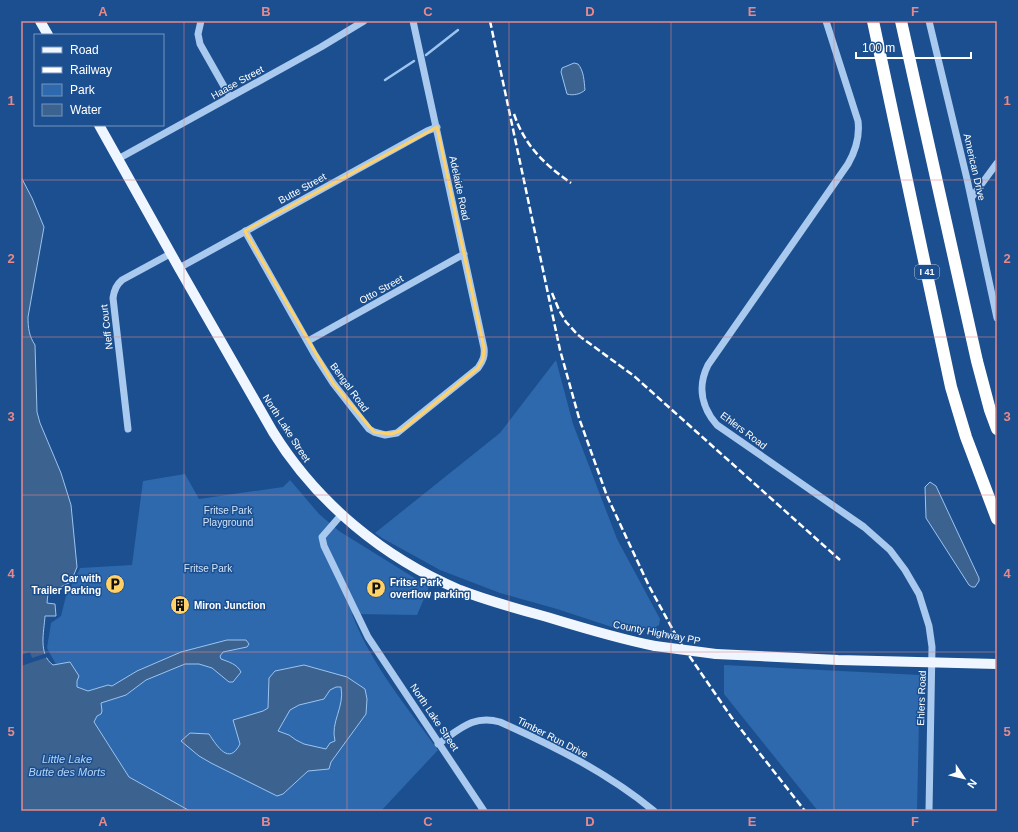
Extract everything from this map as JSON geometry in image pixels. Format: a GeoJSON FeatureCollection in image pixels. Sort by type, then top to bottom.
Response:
{"type":"FeatureCollection","features":[{"type":"Feature","properties":{"kind":"highway","name":"I 41"},"geometry":{"type":"LineString","coordinates":[[873,21],[951,387],[966,437],[997,519]]}},
{"type":"Feature","properties":{"kind":"highway"},"geometry":{"type":"LineString","coordinates":[[901,21],[977,361],[990,410],[997,428]]}},
{"type":"Feature","properties":{"kind":"main road"},"geometry":{"type":"LineString","coordinates":[[40,21],[47,34]]}},
{"type":"Feature","properties":{"kind":"main road","name":"North Lake Street"},"geometry":{"type":"LineString","coordinates":[[100,126],[170,254],[281,444],[311,484],[342,514]]}},
{"type":"Feature","properties":{"kind":"main road","name":"County Highway PP"},"geometry":{"type":"LineString","coordinates":[[342,514],[362,532],[392,554],[431,576],[461,590],[492,601],[610,636],[655,646],[716,654],[997,664]]}},
{"type":"Feature","properties":{"kind":"street"},"geometry":{"type":"LineString","coordinates":[[201,21],[198,34],[200,44],[230,97]]}},
{"type":"Feature","properties":{"kind":"street","name":"Haase Street"},"geometry":{"type":"LineString","coordinates":[[118,159],[321,47],[364,21]]}},
{"type":"Feature","properties":{"kind":"street","name":"Adelaide Road"},"geometry":{"type":"LineString","coordinates":[[413,21],[484,348],[483,359]]}},
{"type":"Feature","properties":{"kind":"street","name":"Ehlers Road"},"geometry":{"type":"LineString","coordinates":[[826,21],[858,121],[859,130],[856,149],[848,164],[708,366],[702,380],[702,400],[711,418],[717,425],[864,527],[890,550],[910,577],[924,609],[932,636],[929,811]]}},
{"type":"Feature","properties":{"kind":"street","name":"American Drive"},"geometry":{"type":"LineString","coordinates":[[929,21],[972,198],[997,318]]}},
{"type":"Feature","properties":{"kind":"street","name":"Butte Street"},"geometry":{"type":"LineString","coordinates":[[179,268],[427,130],[437,127]]}},
{"type":"Feature","properties":{"kind":"street"},"geometry":{"type":"LineString","coordinates":[[972,198],[997,163]]}},
{"type":"Feature","properties":{"kind":"street","name":"Bengal Road"},"geometry":{"type":"LineString","coordinates":[[245,231],[333,383],[366,425],[374,432],[385,435],[402,430],[478,368],[483,359]]}},
{"type":"Feature","properties":{"kind":"street","name":"Neff Court"},"geometry":{"type":"LineString","coordinates":[[128,429],[113,298],[114,291],[122,280],[170,254]]}},
{"type":"Feature","properties":{"kind":"street","name":"Otto Street"},"geometry":{"type":"LineString","coordinates":[[308,341],[464,254]]}},
{"type":"Feature","properties":{"kind":"street","name":"North Lake Street"},"geometry":{"type":"LineString","coordinates":[[342,514],[322,537],[324,546],[368,636],[438,744],[484,811]]}},
{"type":"Feature","properties":{"kind":"street","name":"Timber Run Drive"},"geometry":{"type":"LineString","coordinates":[[438,744],[476,720],[491,719],[532,736],[580,761],[615,783],[654,811]]}},
{"type":"Feature","properties":{"kind":"highlighted area"},"geometry":{"type":"Polygon","coordinates":[[[437,127],[484,348],[483,359],[478,368],[402,430],[391,434],[374,432],[333,383],[245,231],[437,127]]]}},
{"type":"Feature","properties":{"kind":"green space"},"geometry":{"type":"Polygon","coordinates":[[[556,360],[573,424],[617,539],[660,619],[659,625],[654,628],[615,628],[557,609],[500,593],[440,570],[375,533],[500,433],[556,360]]]}},
{"type":"Feature","properties":{"kind":"green space"},"geometry":{"type":"Polygon","coordinates":[[[185,474],[199,499],[283,487],[290,480],[319,514],[339,531],[429,587],[417,615],[352,614],[379,668],[438,750],[381,811],[187,810],[129,777],[94,722],[70,690],[47,648],[51,623],[61,616],[66,596],[80,568],[132,565],[143,481],[185,474]]]}},
{"type":"Feature","properties":{"kind":"green space"},"geometry":{"type":"Polygon","coordinates":[[[724,665],[920,675],[917,811],[818,811],[724,694],[724,665]]]}},
{"type":"Feature","properties":{"kind":"water"},"geometry":{"type":"Polygon","coordinates":[[[574,63],[578,64],[581,70],[585,90],[581,93],[569,95],[567,94],[561,72],[562,68],[574,63]]]}},
{"type":"Feature","properties":{"kind":"water","name":"Little Lake Butte des Morts"},"geometry":{"type":"Polygon","coordinates":[[[21,177],[32,198],[44,227],[28,317],[29,332],[35,345],[37,412],[40,423],[61,473],[71,505],[77,567],[71,582],[48,593],[47,603],[55,604],[56,616],[45,616],[43,642],[45,655],[53,665],[70,662],[79,676],[77,687],[88,691],[108,685],[112,686],[137,671],[181,652],[227,640],[246,640],[249,644],[247,647],[223,652],[220,656],[221,659],[235,665],[241,672],[233,682],[229,682],[212,668],[199,664],[185,664],[146,680],[126,695],[101,703],[101,714],[97,716],[94,722],[129,777],[190,811],[21,811],[21,177]]]}},
{"type":"Feature","properties":{"kind":"water"},"geometry":{"type":"Polygon","coordinates":[[[930,482],[936,486],[979,578],[979,581],[975,587],[969,585],[926,518],[925,487],[930,482]]]}},
{"type":"Feature","properties":{"kind":"water"},"geometry":{"type":"Polygon","coordinates":[[[304,665],[347,677],[365,689],[367,699],[366,714],[331,762],[329,769],[308,771],[283,794],[277,796],[211,763],[199,756],[181,741],[190,733],[209,734],[223,752],[227,754],[232,753],[240,744],[233,720],[263,711],[268,708],[269,678],[275,671],[304,665]],[[336,687],[330,690],[324,699],[299,705],[290,710],[278,731],[289,735],[304,744],[326,749],[330,743],[335,741],[334,727],[341,701],[341,687],[336,687]]]}},
{"type":"Feature","properties":{"kind":"pier"},"geometry":{"type":"Polygon","coordinates":[[[30,652],[32,658],[47,653],[48,657],[21,666],[21,655],[30,652]]]}},
{"type":"Feature","properties":{"kind":"waterway"},"geometry":{"type":"LineString","coordinates":[[426,55],[458,30]]}},
{"type":"Feature","properties":{"kind":"waterway"},"geometry":{"type":"LineString","coordinates":[[385,80],[414,61]]}},
{"type":"Feature","properties":{"kind":"railway"},"geometry":{"type":"LineString","coordinates":[[490,21],[560,350],[579,418],[607,496],[649,586],[679,641],[732,718],[805,811]]}},
{"type":"Feature","properties":{"kind":"railway"},"geometry":{"type":"LineString","coordinates":[[514,114],[524,136],[536,153],[552,169],[571,183]]}},
{"type":"Feature","properties":{"kind":"railway"},"geometry":{"type":"LineString","coordinates":[[552,293],[566,322],[578,335],[634,376],[840,560]]}},
{"type":"Feature","properties":{"kind":"place","name":"Car with Trailer Parking"},"geometry":{"type":"Point","coordinates":[115,584]}},
{"type":"Feature","properties":{"kind":"place","name":"Fritse Park overflow parking"},"geometry":{"type":"Point","coordinates":[376,588]}},
{"type":"Feature","properties":{"kind":"place","name":"Miron Junction"},"geometry":{"type":"Point","coordinates":[180,605]}},
{"type":"Feature","properties":{"kind":"park label","name":"Fritse Park Playground"},"geometry":{"type":"Point","coordinates":[228,516]}},
{"type":"Feature","properties":{"kind":"park label","name":"Fritse Park"},"geometry":{"type":"Point","coordinates":[208,568]}}]}
